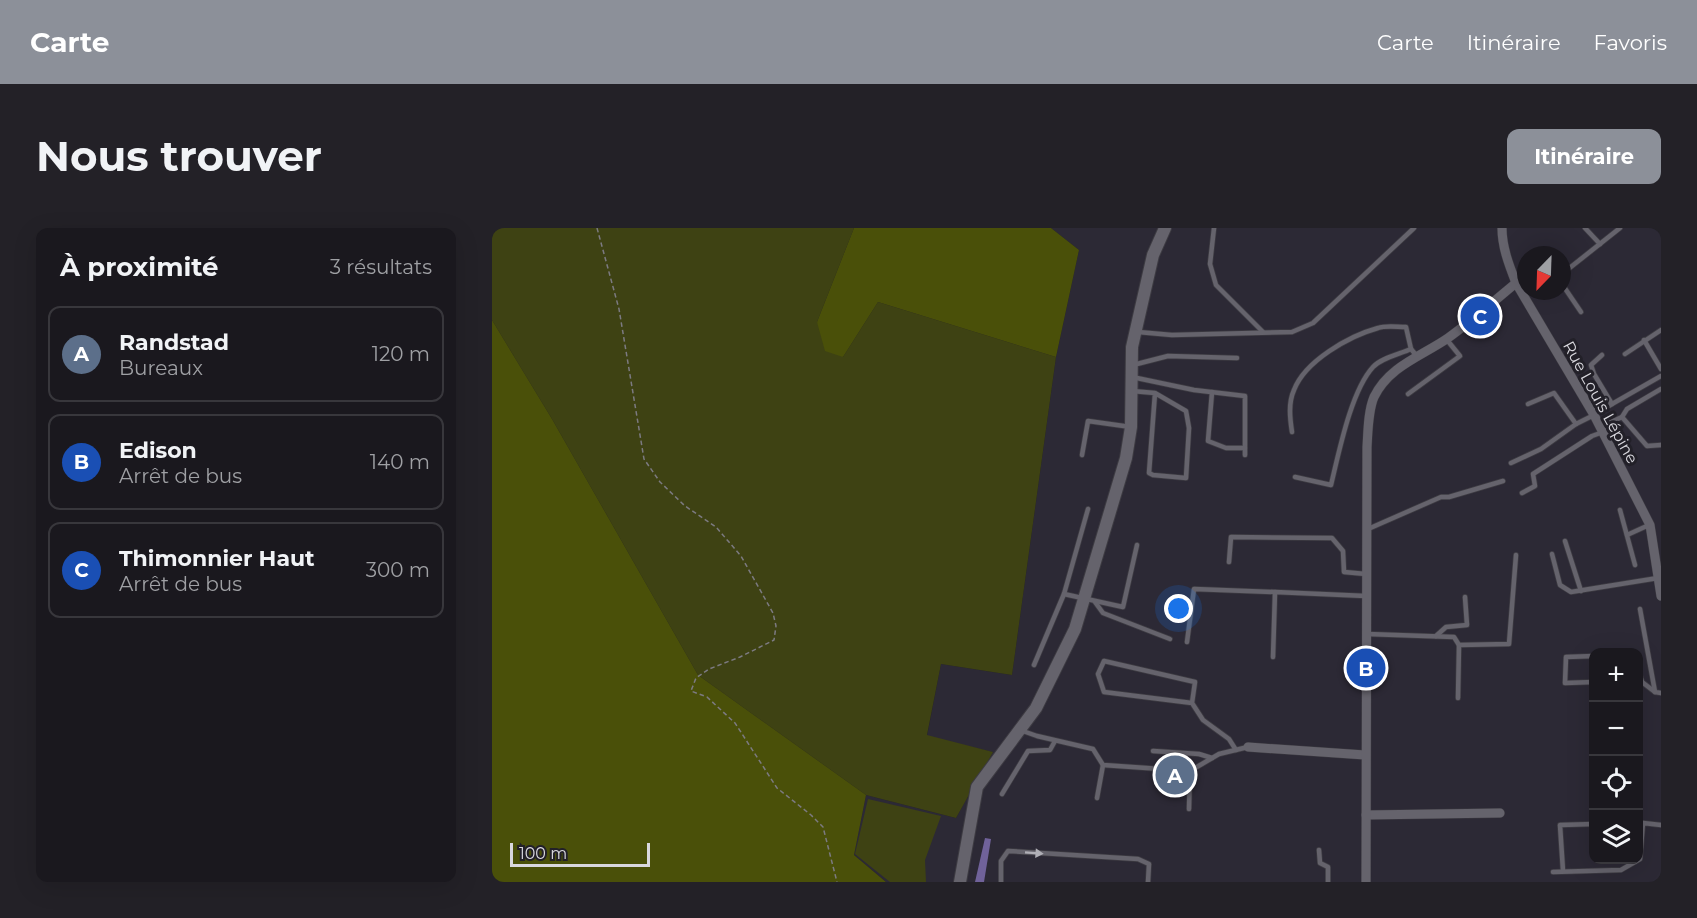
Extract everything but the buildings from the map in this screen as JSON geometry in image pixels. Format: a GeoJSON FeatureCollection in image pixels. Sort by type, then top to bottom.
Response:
{"type":"FeatureCollection","features":[{"type":"Feature","properties":{"kind":"street"},"geometry":{"type":"LineString","coordinates":[[960,882],[977,787],[1036,708],[1090,601],[1126,458],[1131,428],[1132,348],[1135,332],[1152,255],[1165,228]]}},
{"type":"Feature","properties":{"kind":"street","name":"Rue Louis Lépine"},"geometry":{"type":"LineString","coordinates":[[1502,228],[1508,262],[1516,282],[1594,415],[1650,525],[1661,596]]}},
{"type":"Feature","properties":{"kind":"street"},"geometry":{"type":"LineString","coordinates":[[1366,882],[1366,447],[1373,400],[1382,383],[1414,352],[1446,339],[1516,282]]}},
{"type":"Feature","properties":{"kind":"street"},"geometry":{"type":"LineString","coordinates":[[1248,747],[1365,755]]}},
{"type":"Feature","properties":{"kind":"street"},"geometry":{"type":"LineString","coordinates":[[1366,815],[1500,813]]}},
{"type":"Feature","properties":{"kind":"lane"},"geometry":{"type":"LineString","coordinates":[[1214,228],[1210,264],[1216,285],[1263,332]]}},
{"type":"Feature","properties":{"kind":"lane"},"geometry":{"type":"LineString","coordinates":[[1135,332],[1172,335],[1292,332],[1313,323],[1414,228]]}},
{"type":"Feature","properties":{"kind":"lane"},"geometry":{"type":"LineString","coordinates":[[1585,228],[1600,244]]}},
{"type":"Feature","properties":{"kind":"lane"},"geometry":{"type":"LineString","coordinates":[[1571,267],[1620,228]]}},
{"type":"Feature","properties":{"kind":"lane"},"geometry":{"type":"LineString","coordinates":[[1571,297],[1581,312]]}},
{"type":"Feature","properties":{"kind":"lane"},"geometry":{"type":"LineString","coordinates":[[1292,432],[1290,412],[1294,390],[1309,368],[1342,342],[1380,327],[1406,327],[1414,352],[1375,365],[1361,384],[1330,485],[1295,477]]}},
{"type":"Feature","properties":{"kind":"lane"},"geometry":{"type":"LineString","coordinates":[[1625,354],[1661,330]]}},
{"type":"Feature","properties":{"kind":"lane"},"geometry":{"type":"LineString","coordinates":[[1408,394],[1460,356],[1446,339]]}},
{"type":"Feature","properties":{"kind":"lane"},"geometry":{"type":"LineString","coordinates":[[1644,340],[1661,369]]}},
{"type":"Feature","properties":{"kind":"lane"},"geometry":{"type":"LineString","coordinates":[[1602,355],[1591,365],[1593,374],[1612,404]]}},
{"type":"Feature","properties":{"kind":"lane"},"geometry":{"type":"LineString","coordinates":[[1132,371],[1168,356],[1238,358]]}},
{"type":"Feature","properties":{"kind":"lane"},"geometry":{"type":"LineString","coordinates":[[1132,371],[1212,392],[1245,396],[1245,456]]}},
{"type":"Feature","properties":{"kind":"lane"},"geometry":{"type":"LineString","coordinates":[[1511,463],[1541,449],[1576,424],[1661,376]]}},
{"type":"Feature","properties":{"kind":"lane"},"geometry":{"type":"LineString","coordinates":[[1522,493],[1535,486],[1533,474],[1622,417],[1627,409],[1661,389]]}},
{"type":"Feature","properties":{"kind":"lane"},"geometry":{"type":"LineString","coordinates":[[1132,391],[1155,393],[1186,411],[1189,428],[1186,478],[1153,476],[1149,473],[1155,393]]}},
{"type":"Feature","properties":{"kind":"lane"},"geometry":{"type":"LineString","coordinates":[[1212,392],[1208,441],[1226,448],[1245,448]]}},
{"type":"Feature","properties":{"kind":"lane"},"geometry":{"type":"LineString","coordinates":[[1528,404],[1554,393],[1576,424]]}},
{"type":"Feature","properties":{"kind":"lane"},"geometry":{"type":"LineString","coordinates":[[1622,417],[1647,446],[1661,445]]}},
{"type":"Feature","properties":{"kind":"lane"},"geometry":{"type":"LineString","coordinates":[[1082,455],[1088,421],[1131,428]]}},
{"type":"Feature","properties":{"kind":"lane"},"geometry":{"type":"LineString","coordinates":[[1366,530],[1440,497],[1449,497],[1503,481]]}},
{"type":"Feature","properties":{"kind":"lane"},"geometry":{"type":"LineString","coordinates":[[1034,665],[1064,594],[1088,509]]}},
{"type":"Feature","properties":{"kind":"lane"},"geometry":{"type":"LineString","coordinates":[[1620,510],[1635,565]]}},
{"type":"Feature","properties":{"kind":"lane"},"geometry":{"type":"LineString","coordinates":[[1627,534],[1650,525]]}},
{"type":"Feature","properties":{"kind":"lane"},"geometry":{"type":"LineString","coordinates":[[1229,562],[1231,537],[1332,538],[1343,551],[1344,572],[1366,574]]}},
{"type":"Feature","properties":{"kind":"lane"},"geometry":{"type":"LineString","coordinates":[[1565,542],[1581,591]]}},
{"type":"Feature","properties":{"kind":"lane"},"geometry":{"type":"LineString","coordinates":[[1064,594],[1123,607],[1137,545]]}},
{"type":"Feature","properties":{"kind":"lane"},"geometry":{"type":"LineString","coordinates":[[1552,554],[1560,585],[1571,592],[1658,578]]}},
{"type":"Feature","properties":{"kind":"lane"},"geometry":{"type":"LineString","coordinates":[[1459,645],[1509,644],[1516,555]]}},
{"type":"Feature","properties":{"kind":"lane"},"geometry":{"type":"LineString","coordinates":[[1187,642],[1194,588],[1366,596]]}},
{"type":"Feature","properties":{"kind":"lane"},"geometry":{"type":"LineString","coordinates":[[1273,657],[1275,592]]}},
{"type":"Feature","properties":{"kind":"lane"},"geometry":{"type":"LineString","coordinates":[[1436,636],[1446,627],[1467,625],[1465,597]]}},
{"type":"Feature","properties":{"kind":"lane"},"geometry":{"type":"LineString","coordinates":[[1090,601],[1103,613],[1170,639]]}},
{"type":"Feature","properties":{"kind":"lane"},"geometry":{"type":"LineString","coordinates":[[1640,609],[1658,693]]}},
{"type":"Feature","properties":{"kind":"lane"},"geometry":{"type":"LineString","coordinates":[[1366,634],[1454,637],[1459,645],[1458,698]]}},
{"type":"Feature","properties":{"kind":"lane"},"geometry":{"type":"LineString","coordinates":[[1589,656],[1566,657],[1565,683],[1589,682]]}},
{"type":"Feature","properties":{"kind":"lane"},"geometry":{"type":"LineString","coordinates":[[1192,703],[1104,692],[1098,674],[1104,661],[1195,682],[1192,703],[1203,720],[1229,739],[1236,750]]}},
{"type":"Feature","properties":{"kind":"lane"},"geometry":{"type":"LineString","coordinates":[[1643,684],[1658,693]]}},
{"type":"Feature","properties":{"kind":"lane"},"geometry":{"type":"LineString","coordinates":[[1020,730],[1055,741],[1093,749],[1103,765],[1097,798]]}},
{"type":"Feature","properties":{"kind":"lane"},"geometry":{"type":"LineString","coordinates":[[1002,795],[1028,751],[1050,750],[1055,741]]}},
{"type":"Feature","properties":{"kind":"lane"},"geometry":{"type":"LineString","coordinates":[[1103,765],[1190,771],[1219,754],[1248,747]]}},
{"type":"Feature","properties":{"kind":"lane"},"geometry":{"type":"LineString","coordinates":[[1153,751],[1199,754],[1212,758]]}},
{"type":"Feature","properties":{"kind":"lane"},"geometry":{"type":"LineString","coordinates":[[1189,809],[1190,771]]}},
{"type":"Feature","properties":{"kind":"lane"},"geometry":{"type":"LineString","coordinates":[[1643,823],[1661,825]]}},
{"type":"Feature","properties":{"kind":"lane"},"geometry":{"type":"LineString","coordinates":[[1563,871],[1560,825],[1589,824]]}},
{"type":"Feature","properties":{"kind":"lane"},"geometry":{"type":"LineString","coordinates":[[1319,850],[1320,863],[1328,867],[1328,882]]}},
{"type":"Feature","properties":{"kind":"lane"},"geometry":{"type":"LineString","coordinates":[[1000,882],[1001,861],[1008,851],[1138,859],[1149,864],[1148,882]]}},
{"type":"Feature","properties":{"kind":"lane"},"geometry":{"type":"LineString","coordinates":[[1552,872],[1621,870],[1631,864]]}},
{"type":"Feature","properties":{"kind":"path"},"geometry":{"type":"LineString","coordinates":[[597,228],[619,309],[644,459],[660,482],[685,506],[716,527],[741,556],[773,613],[776,626],[774,640],[709,669],[696,678],[691,691],[707,697],[735,723],[777,788],[811,814],[823,827],[837,882]]}},
{"type":"Feature","properties":{"kind":"shaded area"},"geometry":{"type":"Polygon","coordinates":[[[1051,228],[1661,228],[1661,882],[886,882],[854,855],[866,795],[956,818],[992,752],[927,736],[941,664],[1012,675],[1056,357],[1079,250],[1051,228]]]}},
{"type":"Feature","properties":{"kind":"shaded area"},"geometry":{"type":"Polygon","coordinates":[[[985,838],[991,839],[984,882],[975,882],[985,838]]]}},
{"type":"Feature","properties":{"kind":"green space"},"geometry":{"type":"Polygon","coordinates":[[[492,228],[854,228],[817,322],[843,357],[878,302],[1056,357],[1012,675],[941,664],[927,735],[993,752],[956,818],[866,795],[698,675],[552,419],[492,320],[492,228]]]}},
{"type":"Feature","properties":{"kind":"green space"},"geometry":{"type":"Polygon","coordinates":[[[854,228],[1051,228],[1079,250],[1056,357],[878,302],[843,357],[825,351],[817,322],[854,228]]]}},
{"type":"Feature","properties":{"kind":"green space"},"geometry":{"type":"Polygon","coordinates":[[[492,320],[552,419],[698,675],[866,795],[854,855],[886,882],[492,882],[492,320]]]}},
{"type":"Feature","properties":{"kind":"green space"},"geometry":{"type":"Polygon","coordinates":[[[868,799],[941,816],[925,860],[926,882],[890,882],[855,854],[868,799]]]}},
{"type":"Feature","properties":{"kind":"place","name":"Thimonnier Haut"},"geometry":{"type":"Point","coordinates":[1480,316]}},
{"type":"Feature","properties":{"kind":"place","name":"Edison"},"geometry":{"type":"Point","coordinates":[1366,668]}},
{"type":"Feature","properties":{"kind":"place","name":"Randstad"},"geometry":{"type":"Point","coordinates":[1175,775]}}]}
